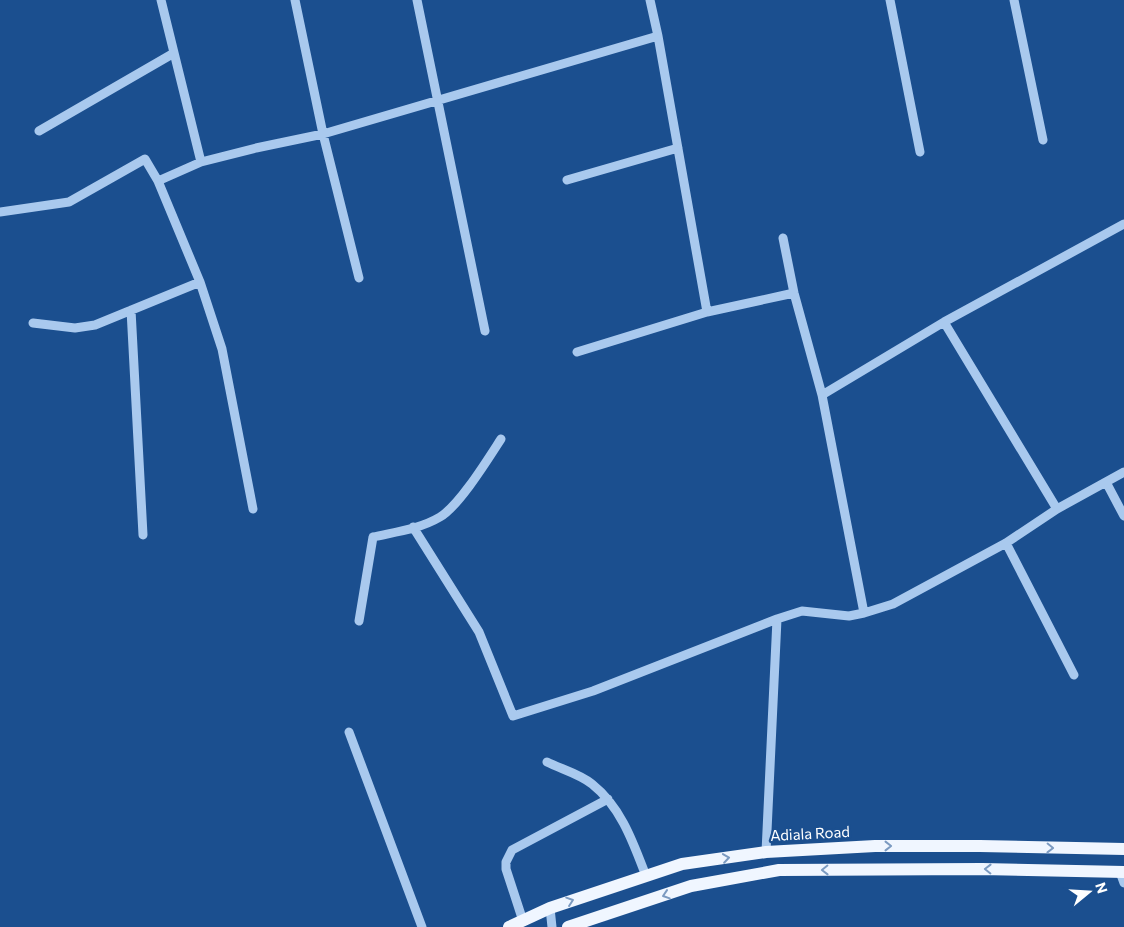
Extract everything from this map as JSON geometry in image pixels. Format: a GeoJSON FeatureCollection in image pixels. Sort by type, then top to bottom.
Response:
{"type":"FeatureCollection","features":[{"type":"Feature","properties":{"kind":"main road","name":"Adiala Road"},"geometry":{"type":"LineString","coordinates":[[509,927],[550,908],[682,864],[766,852],[875,846],[1124,849]]}},
{"type":"Feature","properties":{"kind":"main road"},"geometry":{"type":"LineString","coordinates":[[568,927],[691,886],[779,870],[982,869],[1123,876]]}},
{"type":"Feature","properties":{"kind":"street"},"geometry":{"type":"LineString","coordinates":[[161,0],[201,162]]}},
{"type":"Feature","properties":{"kind":"street"},"geometry":{"type":"LineString","coordinates":[[295,0],[323,134],[359,278]]}},
{"type":"Feature","properties":{"kind":"street"},"geometry":{"type":"LineString","coordinates":[[417,0],[485,331]]}},
{"type":"Feature","properties":{"kind":"street"},"geometry":{"type":"LineString","coordinates":[[650,0],[707,312]]}},
{"type":"Feature","properties":{"kind":"street"},"geometry":{"type":"LineString","coordinates":[[890,0],[920,152]]}},
{"type":"Feature","properties":{"kind":"street"},"geometry":{"type":"LineString","coordinates":[[1014,0],[1043,140]]}},
{"type":"Feature","properties":{"kind":"street"},"geometry":{"type":"LineString","coordinates":[[158,181],[201,162],[323,134],[658,36]]}},
{"type":"Feature","properties":{"kind":"street"},"geometry":{"type":"LineString","coordinates":[[39,131],[174,53]]}},
{"type":"Feature","properties":{"kind":"street"},"geometry":{"type":"LineString","coordinates":[[568,180],[678,148]]}},
{"type":"Feature","properties":{"kind":"street"},"geometry":{"type":"LineString","coordinates":[[0,212],[69,202],[145,159],[158,181],[200,282],[222,349],[253,509]]}},
{"type":"Feature","properties":{"kind":"street"},"geometry":{"type":"LineString","coordinates":[[822,395],[944,322],[1124,224]]}},
{"type":"Feature","properties":{"kind":"street"},"geometry":{"type":"LineString","coordinates":[[783,238],[794,293],[822,395],[864,613]]}},
{"type":"Feature","properties":{"kind":"street"},"geometry":{"type":"LineString","coordinates":[[33,323],[75,328],[94,325],[200,282]]}},
{"type":"Feature","properties":{"kind":"street"},"geometry":{"type":"LineString","coordinates":[[577,352],[707,312],[794,293]]}},
{"type":"Feature","properties":{"kind":"street"},"geometry":{"type":"LineString","coordinates":[[131,310],[143,535]]}},
{"type":"Feature","properties":{"kind":"street"},"geometry":{"type":"LineString","coordinates":[[944,322],[1057,509]]}},
{"type":"Feature","properties":{"kind":"street"},"geometry":{"type":"LineString","coordinates":[[358,621],[373,537],[413,527],[440,517],[468,487],[501,439]]}},
{"type":"Feature","properties":{"kind":"street"},"geometry":{"type":"LineString","coordinates":[[413,527],[479,632],[513,716],[593,691],[802,611],[849,616],[893,604],[1006,543],[1057,509],[1124,472]]}},
{"type":"Feature","properties":{"kind":"street"},"geometry":{"type":"LineString","coordinates":[[1106,482],[1124,516]]}},
{"type":"Feature","properties":{"kind":"street"},"geometry":{"type":"LineString","coordinates":[[1006,543],[1074,675]]}},
{"type":"Feature","properties":{"kind":"street"},"geometry":{"type":"LineString","coordinates":[[766,852],[778,619]]}},
{"type":"Feature","properties":{"kind":"street"},"geometry":{"type":"LineString","coordinates":[[349,732],[422,927]]}},
{"type":"Feature","properties":{"kind":"street"},"geometry":{"type":"LineString","coordinates":[[547,762],[591,783],[608,799],[625,825],[646,876]]}},
{"type":"Feature","properties":{"kind":"street"},"geometry":{"type":"LineString","coordinates":[[523,921],[506,869],[506,862],[512,850],[608,799]]}},
{"type":"Feature","properties":{"kind":"street"},"geometry":{"type":"LineString","coordinates":[[550,908],[552,927]]}}]}
